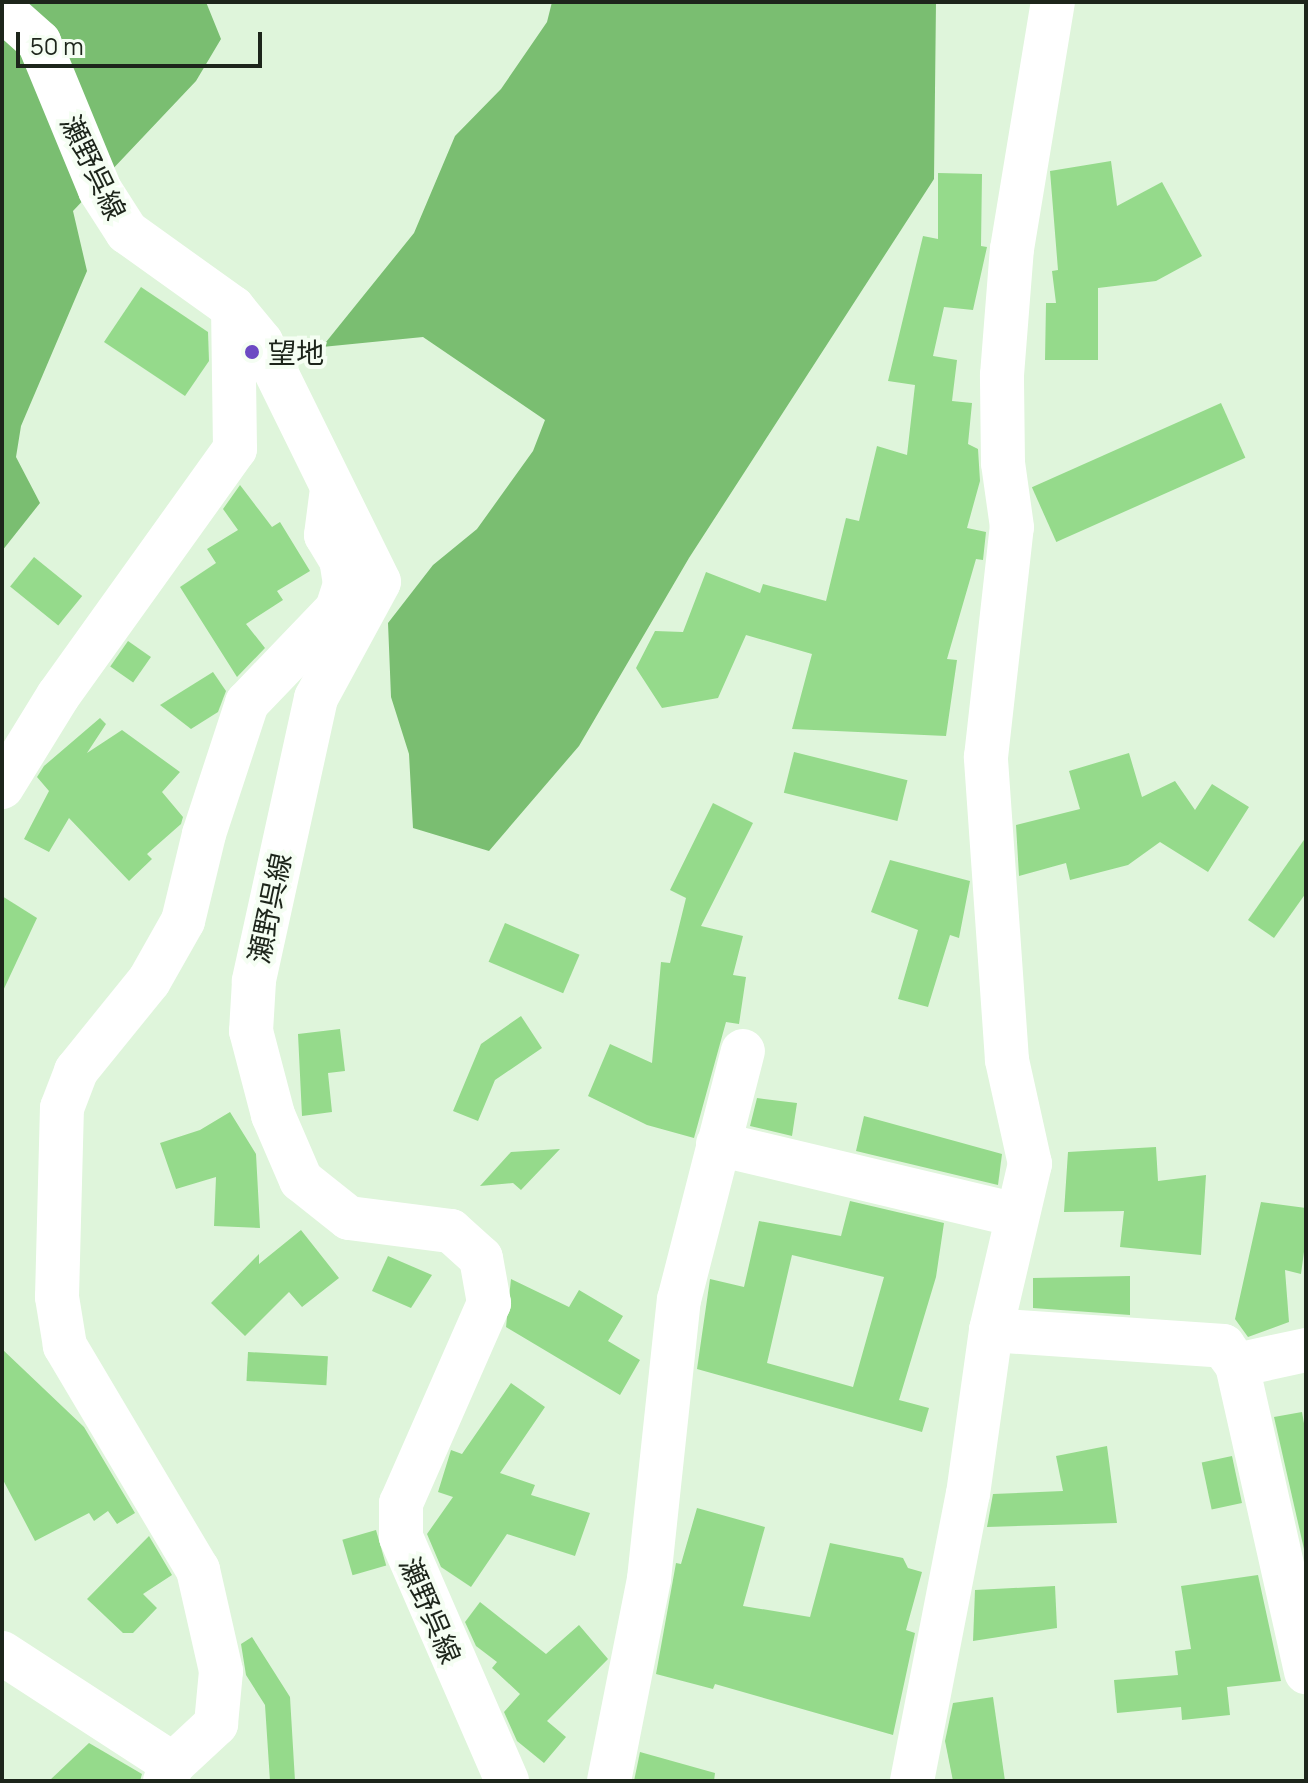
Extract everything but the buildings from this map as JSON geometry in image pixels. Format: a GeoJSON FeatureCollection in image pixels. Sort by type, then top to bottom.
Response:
{"type":"FeatureCollection","features":[{"type":"Feature","properties":{"kind":"street"},"geometry":{"type":"LineString","coordinates":[[912,1781],[968,1494],[991,1330],[1030,1164],[1007,1060],[986,757],[1012,527],[1002,389],[1011,265],[1019,186],[1053,2]]}},
{"type":"Feature","properties":{"kind":"street","name":"瀬野呉線"},"geometry":{"type":"LineString","coordinates":[[2,9],[39,42],[94,177],[127,232],[233,308],[261,342],[378,592],[345,639],[316,698],[254,981],[251,1031],[273,1115],[301,1180],[349,1218],[451,1231],[481,1258],[489,1303],[401,1503],[401,1537],[507,1781]]}},
{"type":"Feature","properties":{"kind":"street"},"geometry":{"type":"LineString","coordinates":[[2,787],[58,696],[235,449],[233,308]]}},
{"type":"Feature","properties":{"kind":"street"},"geometry":{"type":"LineString","coordinates":[[2,1653],[169,1772],[216,1724],[221,1671],[198,1570],[65,1346],[57,1297],[62,1108],[76,1071],[149,981],[183,921],[247,703],[337,609],[345,584],[341,560],[326,535],[332,489]]}},
{"type":"Feature","properties":{"kind":"street"},"geometry":{"type":"LineString","coordinates":[[609,1781],[649,1579],[679,1300],[743,1051]]}},
{"type":"Feature","properties":{"kind":"street"},"geometry":{"type":"LineString","coordinates":[[718,1144],[1017,1215]]}},
{"type":"Feature","properties":{"kind":"street"},"geometry":{"type":"LineString","coordinates":[[991,1330],[1223,1346],[1237,1365],[1306,1672]]}},
{"type":"Feature","properties":{"kind":"street"},"geometry":{"type":"LineString","coordinates":[[1237,1365],[1306,1350]]}},
{"type":"Feature","properties":{"kind":"green space"},"geometry":{"type":"Polygon","coordinates":[[[2,2],[206,2],[221,39],[196,81],[73,211],[87,271],[21,426],[16,457],[40,503],[2,551],[2,2]]]}},
{"type":"Feature","properties":{"kind":"green space"},"geometry":{"type":"Polygon","coordinates":[[[552,2],[936,2],[934,179],[689,558],[579,746],[489,851],[413,828],[409,754],[391,697],[388,623],[433,565],[477,529],[533,451],[545,420],[423,337],[322,347],[414,233],[455,136],[501,89],[547,22],[552,2]]]}},
{"type":"Feature","properties":{"kind":"place","name":"望地"},"geometry":{"type":"Point","coordinates":[252,352]}}]}
